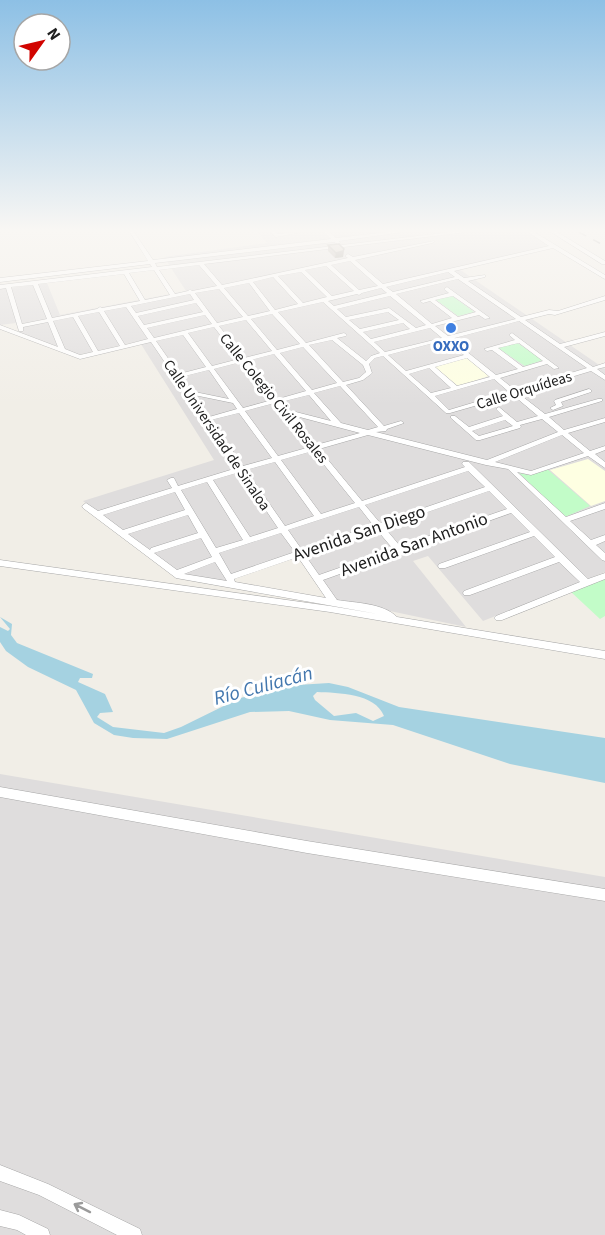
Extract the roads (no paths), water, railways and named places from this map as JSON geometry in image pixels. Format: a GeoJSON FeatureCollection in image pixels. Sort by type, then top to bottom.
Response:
{"type":"FeatureCollection","features":[{"type":"Feature","properties":{"kind":"street"},"geometry":{"type":"LineString","coordinates":[[9,290],[23,335]]}},
{"type":"Feature","properties":{"kind":"street"},"geometry":{"type":"LineString","coordinates":[[37,290],[62,350]]}},
{"type":"Feature","properties":{"kind":"street"},"geometry":{"type":"LineString","coordinates":[[136,290],[143,301]]}},
{"type":"Feature","properties":{"kind":"street"},"geometry":{"type":"LineString","coordinates":[[169,290],[173,295]]}},
{"type":"Feature","properties":{"kind":"street"},"geometry":{"type":"LineString","coordinates":[[20,326],[198,290]]}},
{"type":"Feature","properties":{"kind":"street"},"geometry":{"type":"LineString","coordinates":[[223,290],[348,437]]}},
{"type":"Feature","properties":{"kind":"street"},"geometry":{"type":"LineString","coordinates":[[257,290],[304,345],[382,427],[390,439]]}},
{"type":"Feature","properties":{"kind":"street"},"geometry":{"type":"LineString","coordinates":[[288,290],[303,306]]}},
{"type":"Feature","properties":{"kind":"street"},"geometry":{"type":"LineString","coordinates":[[319,290],[346,320],[429,396],[548,362]]}},
{"type":"Feature","properties":{"kind":"street"},"geometry":{"type":"LineString","coordinates":[[355,290],[359,293]]}},
{"type":"Feature","properties":{"kind":"street"},"geometry":{"type":"LineString","coordinates":[[0,327],[80,357],[374,290]]}},
{"type":"Feature","properties":{"kind":"street"},"geometry":{"type":"LineString","coordinates":[[389,290],[497,377]]}},
{"type":"Feature","properties":{"kind":"street"},"geometry":{"type":"LineString","coordinates":[[334,308],[410,290]]}},
{"type":"Feature","properties":{"kind":"street"},"geometry":{"type":"LineString","coordinates":[[448,290],[487,318]]}},
{"type":"Feature","properties":{"kind":"street"},"geometry":{"type":"LineString","coordinates":[[478,290],[605,378]]}},
{"type":"Feature","properties":{"kind":"street","name":"Calle Colegio Civil Rosales"},"geometry":{"type":"LineString","coordinates":[[190,291],[243,360],[398,550]]}},
{"type":"Feature","properties":{"kind":"street"},"geometry":{"type":"LineString","coordinates":[[423,301],[453,294]]}},
{"type":"Feature","properties":{"kind":"street"},"geometry":{"type":"LineString","coordinates":[[490,298],[500,296]]}},
{"type":"Feature","properties":{"kind":"street"},"geometry":{"type":"LineString","coordinates":[[366,364],[370,358],[386,356],[605,298]]}},
{"type":"Feature","properties":{"kind":"street"},"geometry":{"type":"LineString","coordinates":[[431,299],[457,319]]}},
{"type":"Feature","properties":{"kind":"street"},"geometry":{"type":"LineString","coordinates":[[135,315],[198,301]]}},
{"type":"Feature","properties":{"kind":"street","name":"Calle Universidad de Sinaloa"},"geometry":{"type":"LineString","coordinates":[[127,304],[333,601]]}},
{"type":"Feature","properties":{"kind":"street"},"geometry":{"type":"LineString","coordinates":[[100,309],[124,347]]}},
{"type":"Feature","properties":{"kind":"street"},"geometry":{"type":"LineString","coordinates":[[346,320],[387,310],[392,311],[414,330]]}},
{"type":"Feature","properties":{"kind":"street"},"geometry":{"type":"LineString","coordinates":[[143,327],[206,313]]}},
{"type":"Feature","properties":{"kind":"street"},"geometry":{"type":"LineString","coordinates":[[370,341],[480,313]]}},
{"type":"Feature","properties":{"kind":"street"},"geometry":{"type":"LineString","coordinates":[[74,315],[96,353]]}},
{"type":"Feature","properties":{"kind":"street"},"geometry":{"type":"LineString","coordinates":[[360,331],[404,321]]}},
{"type":"Feature","properties":{"kind":"street"},"geometry":{"type":"LineString","coordinates":[[185,333],[319,517]]}},
{"type":"Feature","properties":{"kind":"street"},"geometry":{"type":"LineString","coordinates":[[559,346],[605,334]]}},
{"type":"Feature","properties":{"kind":"street"},"geometry":{"type":"LineString","coordinates":[[177,376],[344,335]]}},
{"type":"Feature","properties":{"kind":"street"},"geometry":{"type":"LineString","coordinates":[[512,335],[556,368]]}},
{"type":"Feature","properties":{"kind":"street"},"geometry":{"type":"LineString","coordinates":[[207,419],[343,385],[366,376],[369,371],[366,364],[333,338]]}},
{"type":"Feature","properties":{"kind":"street"},"geometry":{"type":"LineString","coordinates":[[450,339],[468,356],[517,392],[592,453],[605,466]]}},
{"type":"Feature","properties":{"kind":"street"},"geometry":{"type":"LineString","coordinates":[[520,341],[491,349],[522,369]]}},
{"type":"Feature","properties":{"kind":"street"},"geometry":{"type":"LineString","coordinates":[[378,361],[386,356]]}},
{"type":"Feature","properties":{"kind":"street"},"geometry":{"type":"LineString","coordinates":[[404,373],[468,356]]}},
{"type":"Feature","properties":{"kind":"street","name":"Calle Orquídeas"},"geometry":{"type":"LineString","coordinates":[[429,396],[443,410],[450,412],[605,365]]}},
{"type":"Feature","properties":{"kind":"street"},"geometry":{"type":"LineString","coordinates":[[430,366],[456,388]]}},
{"type":"Feature","properties":{"kind":"street"},"geometry":{"type":"LineString","coordinates":[[580,384],[603,402]]}},
{"type":"Feature","properties":{"kind":"street"},"geometry":{"type":"LineString","coordinates":[[562,407],[556,401],[589,391]]}},
{"type":"Feature","properties":{"kind":"street"},"geometry":{"type":"LineString","coordinates":[[188,392],[255,406]]}},
{"type":"Feature","properties":{"kind":"street"},"geometry":{"type":"LineString","coordinates":[[467,430],[505,418],[514,422],[562,407],[603,402]]}},
{"type":"Feature","properties":{"kind":"street"},"geometry":{"type":"LineString","coordinates":[[479,438],[518,426],[499,409]]}},
{"type":"Feature","properties":{"kind":"street"},"geometry":{"type":"LineString","coordinates":[[286,412],[486,463],[536,472],[605,448]]}},
{"type":"Feature","properties":{"kind":"street"},"geometry":{"type":"LineString","coordinates":[[453,417],[479,438],[487,448]]}},
{"type":"Feature","properties":{"kind":"street"},"geometry":{"type":"LineString","coordinates":[[486,463],[565,432],[605,420]]}},
{"type":"Feature","properties":{"kind":"street"},"geometry":{"type":"LineString","coordinates":[[97,514],[276,458],[401,423]]}},
{"type":"Feature","properties":{"kind":"street"},"geometry":{"type":"LineString","coordinates":[[592,453],[605,460]]}},
{"type":"Feature","properties":{"kind":"street"},"geometry":{"type":"LineString","coordinates":[[459,456],[587,584]]}},
{"type":"Feature","properties":{"kind":"street"},"geometry":{"type":"LineString","coordinates":[[175,574],[248,541],[470,468]]}},
{"type":"Feature","properties":{"kind":"street"},"geometry":{"type":"LineString","coordinates":[[510,468],[605,558]]}},
{"type":"Feature","properties":{"kind":"street"},"geometry":{"type":"LineString","coordinates":[[209,479],[248,541]]}},
{"type":"Feature","properties":{"kind":"street"},"geometry":{"type":"LineString","coordinates":[[171,480],[234,587]]}},
{"type":"Feature","properties":{"kind":"street","name":"Avenida San Diego"},"geometry":{"type":"LineString","coordinates":[[229,578],[490,488]]}},
{"type":"Feature","properties":{"kind":"street"},"geometry":{"type":"LineString","coordinates":[[86,506],[175,574],[234,587],[382,610],[395,620]]}},
{"type":"Feature","properties":{"kind":"street"},"geometry":{"type":"LineString","coordinates":[[564,520],[605,506]]}},
{"type":"Feature","properties":{"kind":"street","name":"Avenida San Antonio"},"geometry":{"type":"LineString","coordinates":[[317,579],[512,510]]}},
{"type":"Feature","properties":{"kind":"street"},"geometry":{"type":"LineString","coordinates":[[122,533],[189,512]]}},
{"type":"Feature","properties":{"kind":"street"},"geometry":{"type":"LineString","coordinates":[[442,566],[535,533]]}},
{"type":"Feature","properties":{"kind":"street"},"geometry":{"type":"LineString","coordinates":[[154,550],[203,534]]}},
{"type":"Feature","properties":{"kind":"street"},"geometry":{"type":"LineString","coordinates":[[590,544],[605,538]]}},
{"type":"Feature","properties":{"kind":"street"},"geometry":{"type":"LineString","coordinates":[[466,593],[560,558]]}},
{"type":"Feature","properties":{"kind":"street"},"geometry":{"type":"LineString","coordinates":[[0,563],[395,620],[605,655]]}},
{"type":"Feature","properties":{"kind":"street"},"geometry":{"type":"LineString","coordinates":[[499,618],[605,576]]}},
{"type":"Feature","properties":{"kind":"street"},"geometry":{"type":"LineString","coordinates":[[0,792],[307,847],[605,894]]}},
{"type":"Feature","properties":{"kind":"street"},"geometry":{"type":"LineString","coordinates":[[0,1173],[43,1189],[134,1235]]}},
{"type":"Feature","properties":{"kind":"street"},"geometry":{"type":"LineString","coordinates":[[0,1218],[19,1223],[42,1235]]}},
{"type":"Feature","properties":{"kind":"water"},"geometry":{"type":"Polygon","coordinates":[[[0,617],[12,624],[11,635],[17,643],[93,674],[92,678],[80,678],[78,682],[105,694],[113,712],[100,713],[97,717],[113,727],[164,733],[240,698],[297,685],[329,683],[348,687],[399,707],[605,738],[605,783],[510,764],[393,725],[330,720],[289,711],[250,712],[167,739],[114,735],[94,723],[76,690],[28,667],[6,651],[0,642],[0,627],[8,631],[10,629],[0,617]],[[317,692],[313,696],[315,700],[334,716],[356,713],[373,721],[384,716],[379,708],[364,699],[345,694],[317,692]]]}},
{"type":"Feature","properties":{"kind":"place","name":"OXXO"},"geometry":{"type":"Point","coordinates":[451,328]}},
{"type":"Feature","properties":{"kind":"water label","name":"Río Culiacán"},"geometry":{"type":"Point","coordinates":[263,685]}}]}
